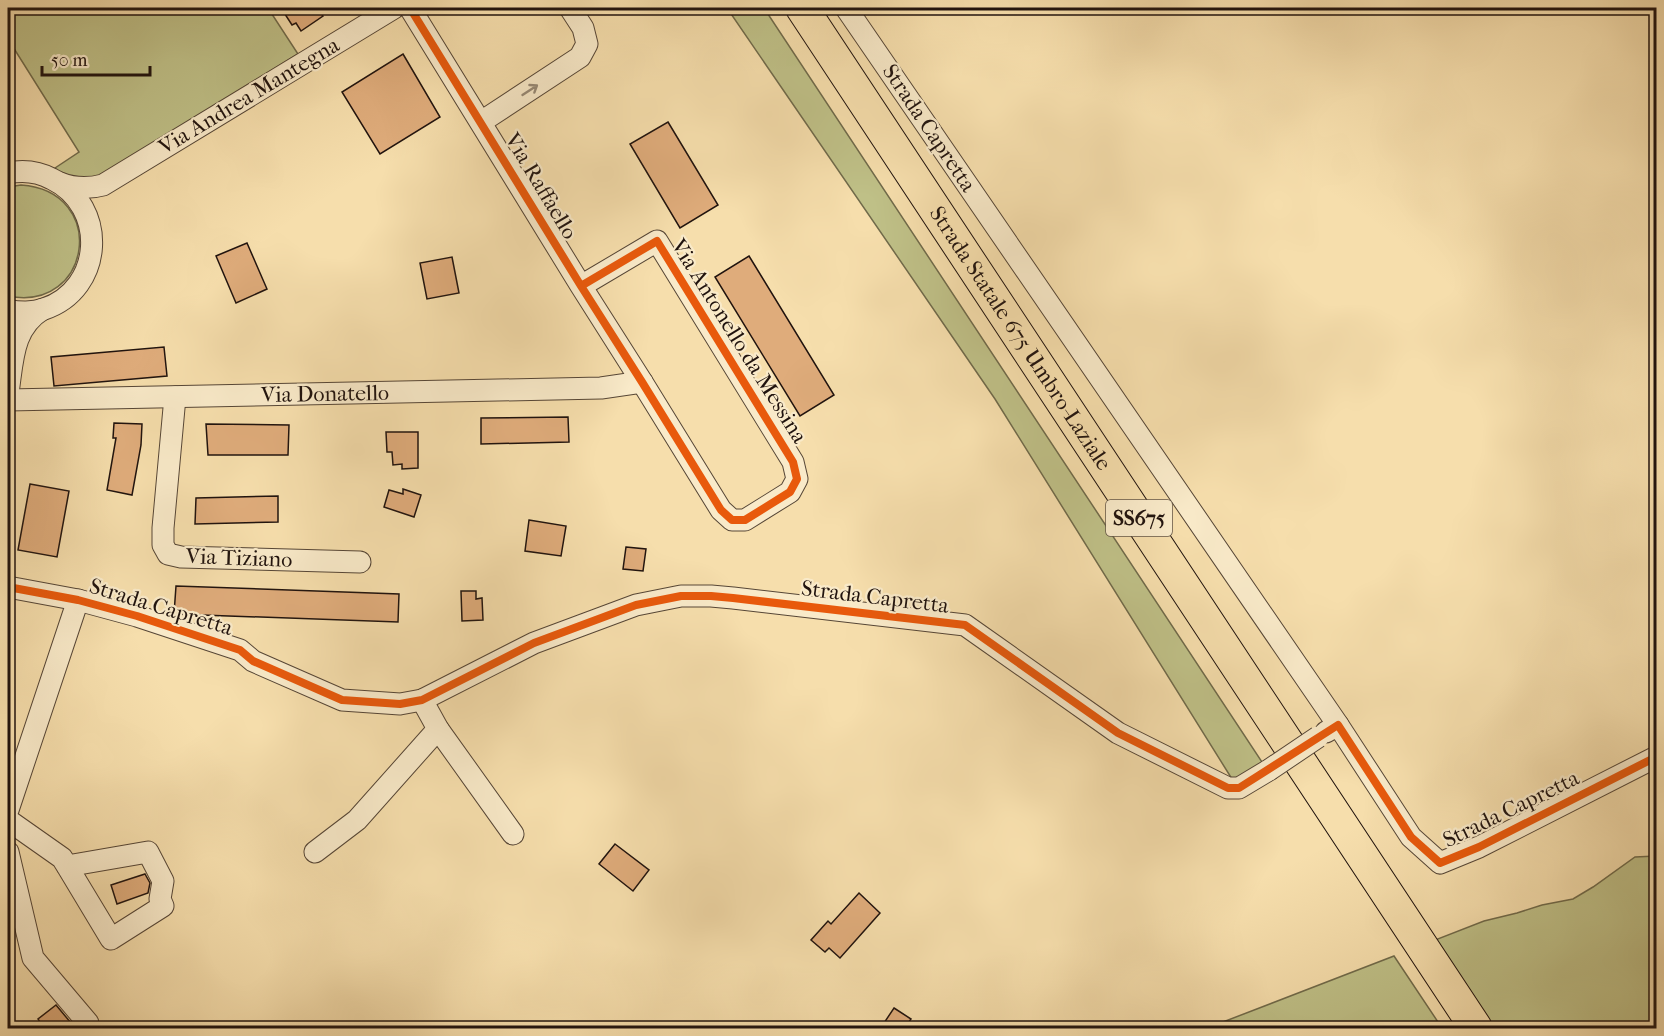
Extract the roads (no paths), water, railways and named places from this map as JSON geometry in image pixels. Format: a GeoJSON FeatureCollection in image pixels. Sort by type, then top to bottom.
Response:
{"type":"FeatureCollection","features":[{"type":"Feature","properties":{"kind":"highway","name":"Strada Statale 675 Umbro-Laziale"},"geometry":{"type":"LineString","coordinates":[[782,8],[1454,1029]]}},
{"type":"Feature","properties":{"kind":"highway","name":"Strada Statale 675 Umbro-Laziale"},"geometry":{"type":"LineString","coordinates":[[802,8],[1476,1029]]}},
{"type":"Feature","properties":{"kind":"street","name":"Via Andrea Mantegna"},"geometry":{"type":"LineString","coordinates":[[60,183],[86,188],[103,185],[394,8]]}},
{"type":"Feature","properties":{"kind":"street","name":"Via Raffaello"},"geometry":{"type":"LineString","coordinates":[[410,8],[642,382]]}},
{"type":"Feature","properties":{"kind":"street"},"geometry":{"type":"LineString","coordinates":[[481,122],[580,57],[587,44],[583,28],[570,8]]}},
{"type":"Feature","properties":{"kind":"street","name":"Strada Capretta"},"geometry":{"type":"LineString","coordinates":[[846,8],[1338,725],[1411,837],[1440,863],[1479,847],[1656,757]]}},
{"type":"Feature","properties":{"kind":"street"},"geometry":{"type":"LineString","coordinates":[[8,393],[11,336],[18,337],[27,323],[70,293],[87,269],[92,245],[89,221],[78,200],[60,183],[38,173],[10,172]]}},
{"type":"Feature","properties":{"kind":"street"},"geometry":{"type":"LineString","coordinates":[[89,221],[94,201],[103,185]]}},
{"type":"Feature","properties":{"kind":"street","name":"Via Antonello da Messina"},"geometry":{"type":"LineString","coordinates":[[581,286],[657,241],[793,462],[797,479],[790,492],[745,520],[732,520],[721,510],[642,382]]}},
{"type":"Feature","properties":{"kind":"street"},"geometry":{"type":"LineString","coordinates":[[8,311],[44,309]]}},
{"type":"Feature","properties":{"kind":"street","name":"Via Donatello"},"geometry":{"type":"LineString","coordinates":[[8,400],[601,388],[642,382]]}},
{"type":"Feature","properties":{"kind":"street","name":"Via Tiziano"},"geometry":{"type":"LineString","coordinates":[[175,398],[163,528],[163,545],[168,554],[181,558],[360,562]]}},
{"type":"Feature","properties":{"kind":"street","name":"Strada Capretta"},"geometry":{"type":"LineString","coordinates":[[8,587],[78,600],[137,616],[240,650],[253,661],[342,700],[400,704],[422,700],[534,643],[636,605],[681,596],[711,596],[965,625],[1118,733],[1228,788],[1239,788],[1338,725]]}},
{"type":"Feature","properties":{"kind":"street"},"geometry":{"type":"LineString","coordinates":[[8,810],[78,600]]}},
{"type":"Feature","properties":{"kind":"street"},"geometry":{"type":"LineString","coordinates":[[422,700],[438,729],[513,834]]}},
{"type":"Feature","properties":{"kind":"street"},"geometry":{"type":"LineString","coordinates":[[315,852],[357,820],[438,729]]}},
{"type":"Feature","properties":{"kind":"street"},"geometry":{"type":"LineString","coordinates":[[8,820],[62,858],[67,867],[111,939],[163,906],[160,899],[163,881],[148,852],[67,867]]}},
{"type":"Feature","properties":{"kind":"street"},"geometry":{"type":"LineString","coordinates":[[8,852],[33,958],[88,1023]]}}]}
